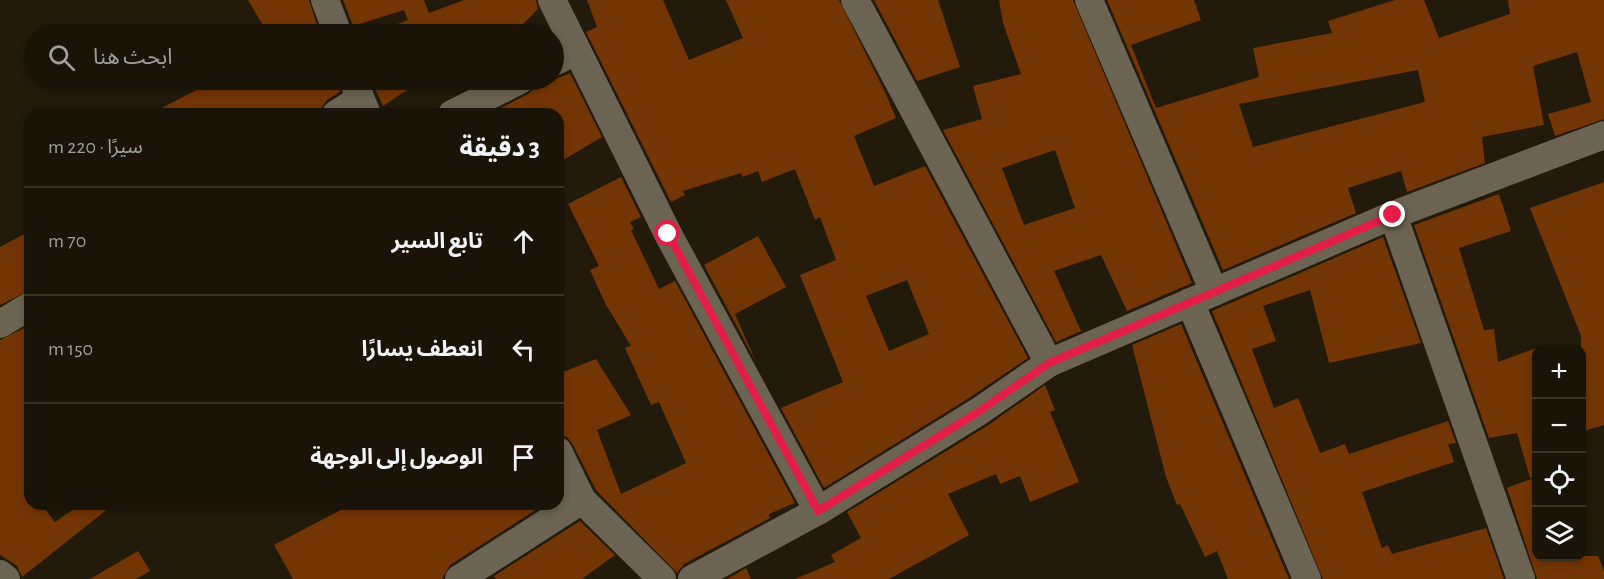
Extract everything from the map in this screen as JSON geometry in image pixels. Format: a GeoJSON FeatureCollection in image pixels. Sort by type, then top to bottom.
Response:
{"type":"FeatureCollection","features":[{"type":"Feature","properties":{"kind":"street"},"geometry":{"type":"LineString","coordinates":[[325,0],[334,24]]}},
{"type":"Feature","properties":{"kind":"street"},"geometry":{"type":"LineString","coordinates":[[552,0],[558,24]]}},
{"type":"Feature","properties":{"kind":"street"},"geometry":{"type":"LineString","coordinates":[[855,0],[1049,363]]}},
{"type":"Feature","properties":{"kind":"street"},"geometry":{"type":"LineString","coordinates":[[1089,0],[1307,579]]}},
{"type":"Feature","properties":{"kind":"street"},"geometry":{"type":"LineString","coordinates":[[565,56],[668,234],[818,511]]}},
{"type":"Feature","properties":{"kind":"street"},"geometry":{"type":"LineString","coordinates":[[464,108],[500,90]]}},
{"type":"Feature","properties":{"kind":"street"},"geometry":{"type":"LineString","coordinates":[[344,108],[360,97]]}},
{"type":"Feature","properties":{"kind":"street"},"geometry":{"type":"LineString","coordinates":[[692,579],[818,511],[978,412],[1049,363],[1393,215],[1603,140]]}},
{"type":"Feature","properties":{"kind":"street"},"geometry":{"type":"LineString","coordinates":[[1393,215],[1521,579]]}},
{"type":"Feature","properties":{"kind":"street"},"geometry":{"type":"LineString","coordinates":[[0,324],[24,310]]}},
{"type":"Feature","properties":{"kind":"street"},"geometry":{"type":"LineString","coordinates":[[564,462],[582,500],[662,579]]}},
{"type":"Feature","properties":{"kind":"street"},"geometry":{"type":"LineString","coordinates":[[459,579],[582,500]]}},
{"type":"Feature","properties":{"kind":"street"},"geometry":{"type":"LineString","coordinates":[[0,574],[6,579]]}},
{"type":"Feature","properties":{"kind":"building"},"geometry":{"type":"Polygon","coordinates":[[[248,0],[309,0],[317,24],[262,24],[248,0]]]}},
{"type":"Feature","properties":{"kind":"building"},"geometry":{"type":"Polygon","coordinates":[[[343,0],[424,0],[429,13],[464,0],[536,0],[538,9],[523,24],[398,24],[408,20],[404,10],[359,24],[352,24],[343,0]]]}},
{"type":"Feature","properties":{"kind":"building"},"geometry":{"type":"Polygon","coordinates":[[[587,0],[663,0],[689,60],[743,38],[726,0],[839,0],[896,118],[854,136],[874,186],[925,166],[1028,358],[969,398],[824,488],[781,408],[843,382],[800,275],[836,260],[820,217],[815,220],[795,169],[762,182],[758,171],[743,177],[741,173],[683,191],[685,195],[671,202],[586,32],[597,27],[587,0]],[[907,280],[866,296],[889,351],[929,334],[907,280]]]}},
{"type":"Feature","properties":{"kind":"building"},"geometry":{"type":"Polygon","coordinates":[[[874,0],[938,0],[960,67],[917,81],[874,0]]]}},
{"type":"Feature","properties":{"kind":"building"},"geometry":{"type":"Polygon","coordinates":[[[999,0],[1073,0],[1192,283],[1127,311],[1101,255],[1054,271],[1081,331],[1056,342],[943,130],[982,119],[973,86],[1021,74],[1003,23],[999,0]],[[1055,150],[1002,168],[1024,225],[1075,208],[1055,150]]]}},
{"type":"Feature","properties":{"kind":"building"},"geometry":{"type":"Polygon","coordinates":[[[1107,0],[1194,0],[1201,20],[1131,45],[1156,108],[1259,77],[1253,48],[1332,33],[1328,21],[1395,0],[1424,0],[1439,38],[1510,14],[1508,0],[1604,0],[1604,119],[1555,136],[1548,114],[1591,102],[1577,52],[1533,66],[1544,125],[1482,137],[1485,163],[1407,192],[1401,171],[1348,188],[1356,213],[1223,270],[1107,0]],[[1418,70],[1239,104],[1253,147],[1425,102],[1418,70]]]}},
{"type":"Feature","properties":{"kind":"building"},"geometry":{"type":"Polygon","coordinates":[[[570,73],[602,137],[564,159],[564,108],[501,108],[533,90],[564,90],[564,76],[570,73]]]}},
{"type":"Feature","properties":{"kind":"building"},"geometry":{"type":"Polygon","coordinates":[[[197,90],[340,90],[340,92],[327,100],[321,108],[162,108],[197,90]]]}},
{"type":"Feature","properties":{"kind":"building"},"geometry":{"type":"Polygon","coordinates":[[[376,90],[407,90],[383,106],[376,90]]]}},
{"type":"Feature","properties":{"kind":"building"},"geometry":{"type":"Polygon","coordinates":[[[621,177],[641,217],[630,222],[634,229],[631,230],[659,289],[675,281],[795,503],[769,514],[770,518],[684,564],[677,573],[596,490],[572,443],[564,436],[564,372],[596,359],[631,415],[597,430],[621,494],[686,463],[659,402],[651,405],[625,348],[631,346],[605,303],[590,270],[599,266],[568,204],[621,177]]]}},
{"type":"Feature","properties":{"kind":"building"},"geometry":{"type":"Polygon","coordinates":[[[1604,182],[1604,425],[1586,430],[1586,345],[1581,345],[1581,336],[1530,208],[1604,182]]]}},
{"type":"Feature","properties":{"kind":"building"},"geometry":{"type":"Polygon","coordinates":[[[1499,194],[1511,231],[1459,248],[1484,330],[1494,329],[1498,362],[1532,349],[1532,478],[1530,478],[1517,433],[1489,438],[1414,225],[1499,194]]]}},
{"type":"Feature","properties":{"kind":"building"},"geometry":{"type":"Polygon","coordinates":[[[24,234],[24,293],[0,305],[0,247],[24,234]]]}},
{"type":"Feature","properties":{"kind":"building"},"geometry":{"type":"Polygon","coordinates":[[[758,236],[786,287],[735,314],[756,362],[704,265],[758,236]]]}},
{"type":"Feature","properties":{"kind":"building"},"geometry":{"type":"Polygon","coordinates":[[[1383,237],[1421,343],[1329,363],[1310,290],[1263,306],[1276,341],[1252,349],[1274,408],[1298,398],[1320,453],[1345,444],[1349,454],[1448,421],[1456,443],[1448,444],[1454,462],[1362,492],[1382,548],[1388,545],[1392,554],[1486,528],[1504,579],[1323,579],[1212,311],[1383,237]]]}},
{"type":"Feature","properties":{"kind":"building"},"geometry":{"type":"Polygon","coordinates":[[[1181,324],[1289,579],[1228,579],[1217,551],[1205,557],[1180,504],[1177,505],[1166,477],[1132,345],[1181,324]]]}},
{"type":"Feature","properties":{"kind":"building"},"geometry":{"type":"Polygon","coordinates":[[[24,328],[24,510],[46,510],[55,522],[72,510],[106,510],[22,577],[17,566],[0,555],[0,340],[24,328]]]}},
{"type":"Feature","properties":{"kind":"building"},"geometry":{"type":"Polygon","coordinates":[[[1045,385],[1055,410],[1050,412],[1079,482],[1030,502],[1020,476],[1000,484],[996,474],[948,494],[969,535],[889,579],[795,579],[835,562],[831,555],[861,538],[847,512],[987,426],[1045,385]]]}},
{"type":"Feature","properties":{"kind":"building"},"geometry":{"type":"Polygon","coordinates":[[[1532,479],[1532,561],[1586,561],[1586,556],[1598,556],[1604,571],[1604,579],[1537,579],[1507,488],[1532,479]]]}},
{"type":"Feature","properties":{"kind":"building"},"geometry":{"type":"Polygon","coordinates":[[[341,510],[536,510],[450,565],[442,579],[293,579],[274,545],[341,510]]]}},
{"type":"Feature","properties":{"kind":"building"},"geometry":{"type":"Polygon","coordinates":[[[580,521],[615,555],[582,579],[496,579],[494,576],[580,521]]]}},
{"type":"Feature","properties":{"kind":"building"},"geometry":{"type":"Polygon","coordinates":[[[138,551],[150,571],[136,579],[90,579],[138,551]]]}},
{"type":"Feature","properties":{"kind":"building"},"geometry":{"type":"Polygon","coordinates":[[[746,568],[751,579],[727,579],[746,568]]]}},
{"type":"Feature","properties":{"kind":"route"},"geometry":{"type":"LineString","coordinates":[[668,234],[818,511],[978,412],[1049,363],[1393,215]]}}]}
